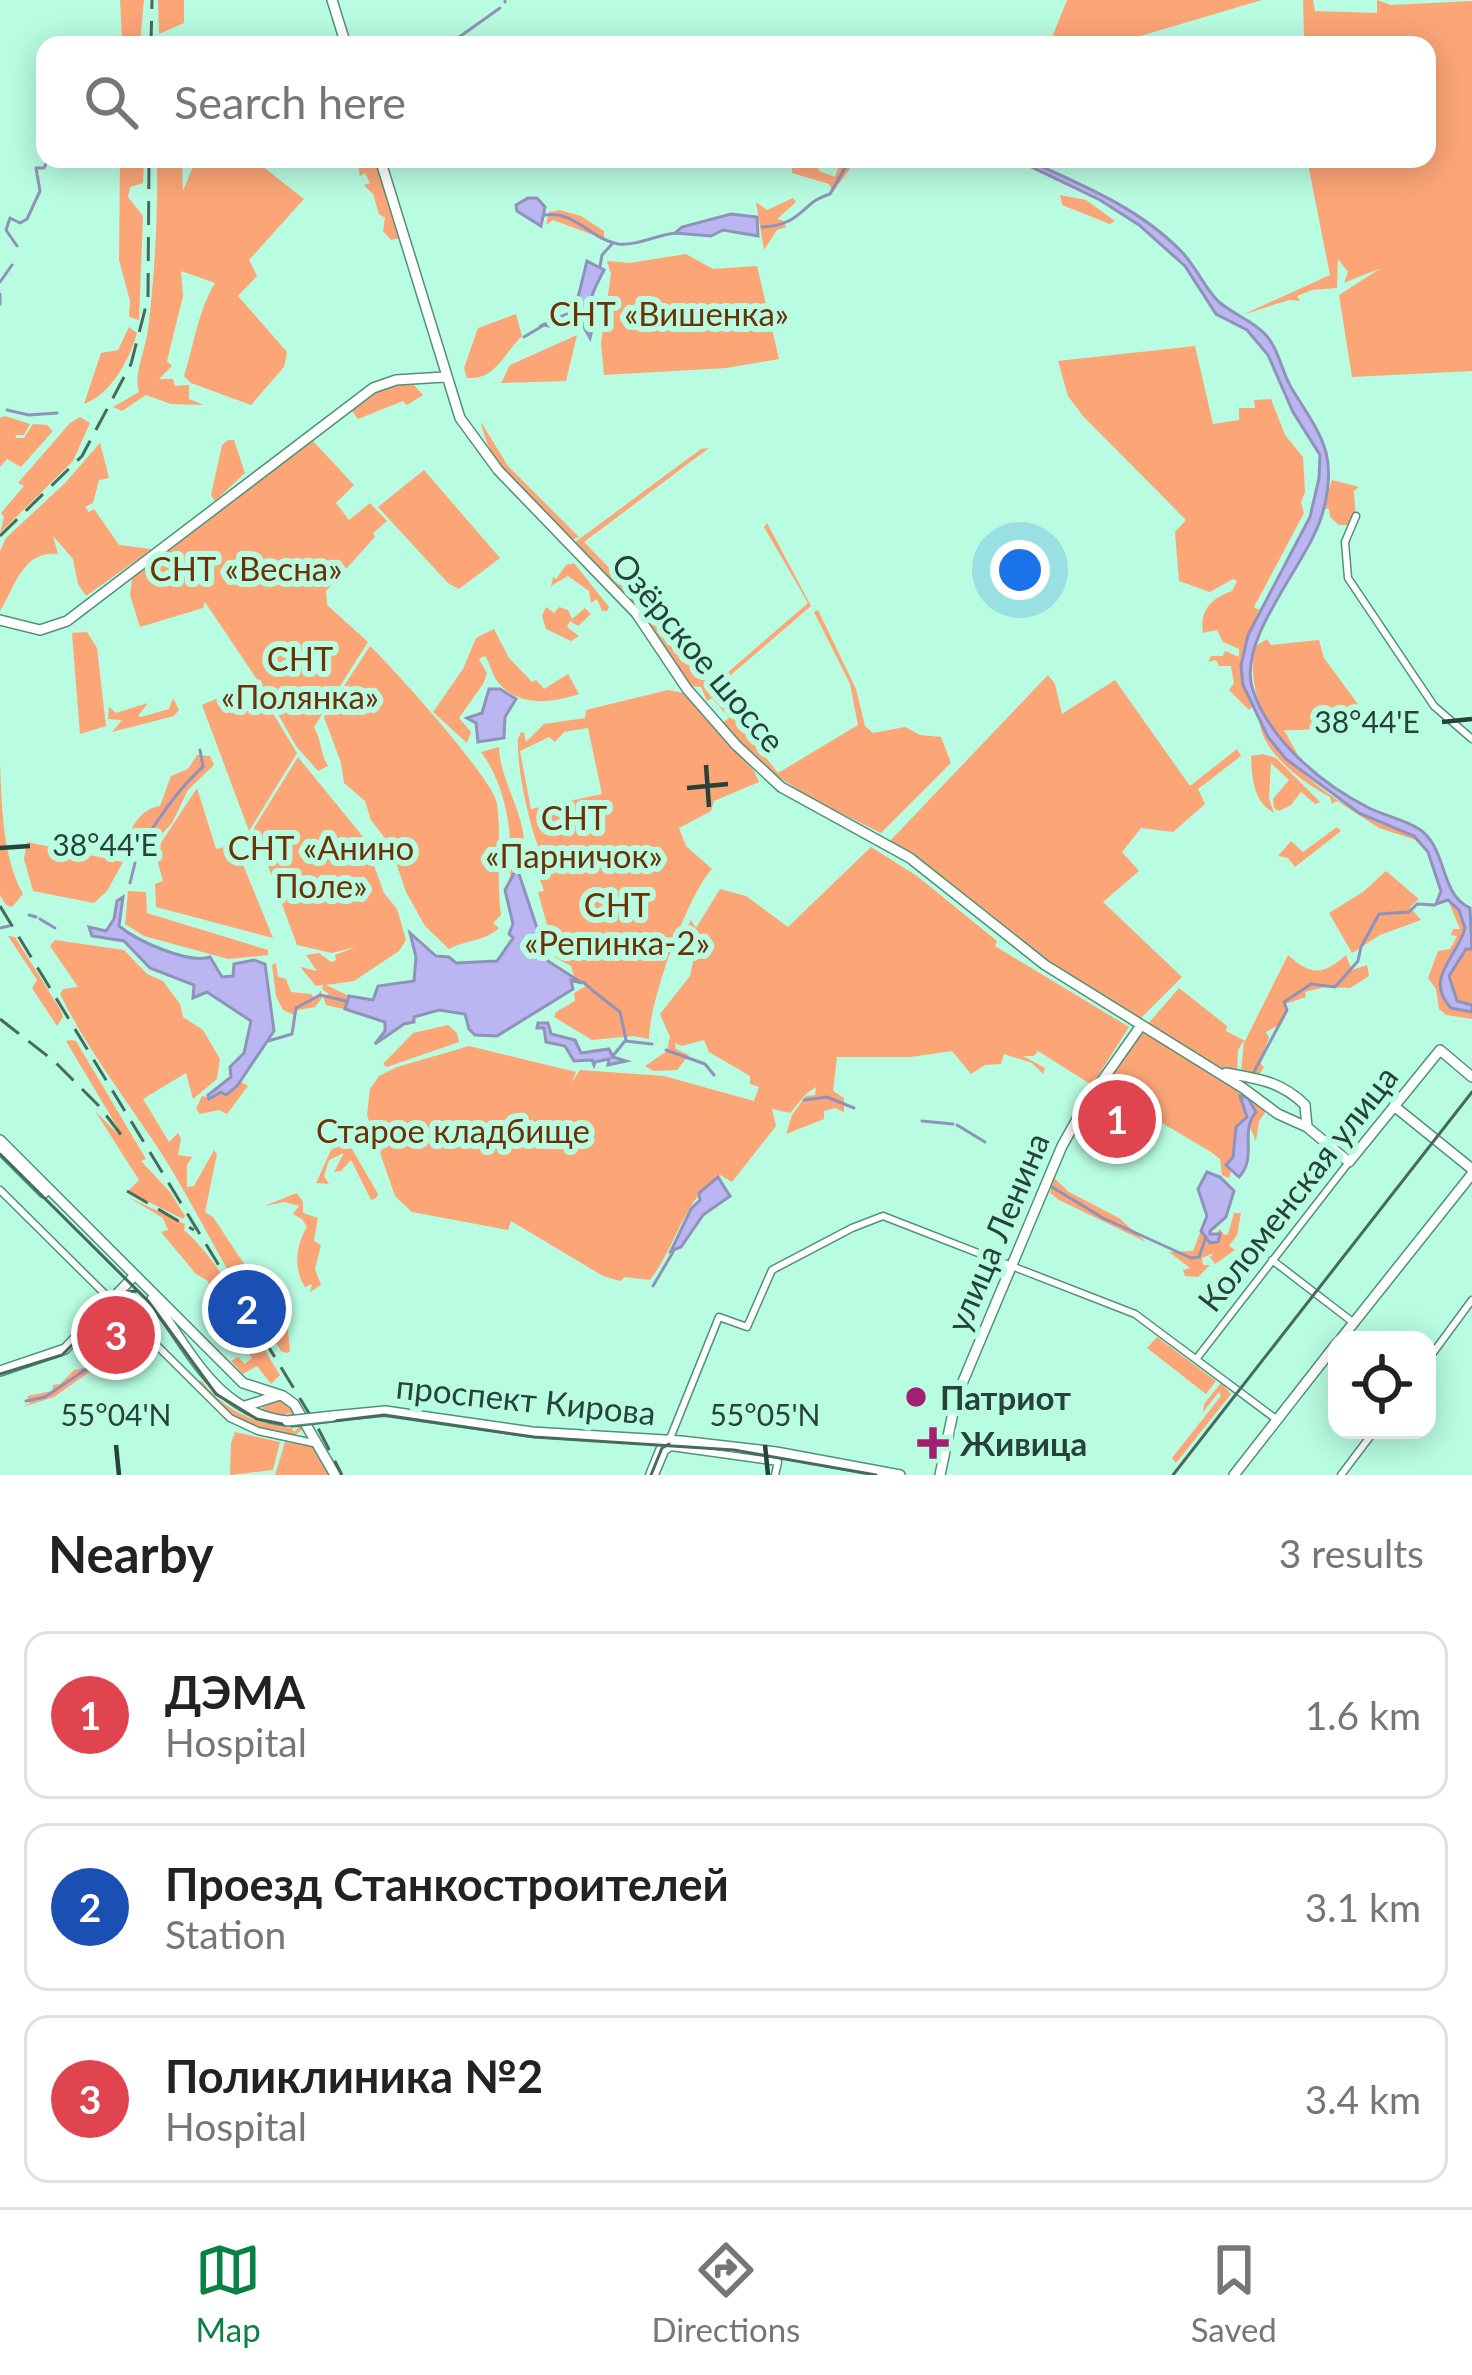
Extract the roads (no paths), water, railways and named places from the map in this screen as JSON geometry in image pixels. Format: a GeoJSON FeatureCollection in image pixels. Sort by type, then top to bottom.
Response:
{"type":"FeatureCollection","features":[{"type":"Feature","properties":{"kind":"main road"},"geometry":{"type":"LineString","coordinates":[[332,0],[343,36]]}},
{"type":"Feature","properties":{"kind":"main road","name":"Озёрское шоссе"},"geometry":{"type":"LineString","coordinates":[[383,168],[460,418],[491,462],[624,599],[694,698],[771,779],[910,858],[1012,942],[1140,1027],[1215,1070]]}},
{"type":"Feature","properties":{"kind":"main road"},"geometry":{"type":"LineString","coordinates":[[0,620],[40,630],[67,621],[365,393],[396,380],[444,376]]}},
{"type":"Feature","properties":{"kind":"main road","name":"улица Ленина"},"geometry":{"type":"LineString","coordinates":[[940,1475],[956,1398],[1070,1132],[1140,1027]]}},
{"type":"Feature","properties":{"kind":"main road","name":"Коломенская улица"},"geometry":{"type":"LineString","coordinates":[[1349,1162],[1440,1050],[1472,1077]]}},
{"type":"Feature","properties":{"kind":"main road"},"geometry":{"type":"LineString","coordinates":[[1215,1070],[1277,1114],[1307,1127],[1349,1162]]}},
{"type":"Feature","properties":{"kind":"main road"},"geometry":{"type":"LineString","coordinates":[[1215,1070],[1279,1084],[1305,1105],[1307,1127]]}},
{"type":"Feature","properties":{"kind":"main road"},"geometry":{"type":"LineString","coordinates":[[1347,1331],[1472,1172],[1394,1106]]}},
{"type":"Feature","properties":{"kind":"main road"},"geometry":{"type":"LineString","coordinates":[[0,1139],[5,1151],[243,1383],[281,1395],[293,1404],[335,1475]]}},
{"type":"Feature","properties":{"kind":"main road"},"geometry":{"type":"LineString","coordinates":[[0,1371],[65,1349],[134,1277]]}},
{"type":"Feature","properties":{"kind":"main road"},"geometry":{"type":"LineString","coordinates":[[157,1300],[214,1386],[239,1406],[281,1395]]}},
{"type":"Feature","properties":{"kind":"main road"},"geometry":{"type":"LineString","coordinates":[[1234,1475],[1328,1355]]}},
{"type":"Feature","properties":{"kind":"main road"},"geometry":{"type":"LineString","coordinates":[[261,1402],[261,1416]]}},
{"type":"Feature","properties":{"kind":"main road","name":"проспект Кирова"},"geometry":{"type":"LineString","coordinates":[[239,1406],[287,1421],[386,1412],[900,1475]]}},
{"type":"Feature","properties":{"kind":"street"},"geometry":{"type":"LineString","coordinates":[[1357,516],[1346,542],[1348,578],[1434,706],[1472,739]]}},
{"type":"Feature","properties":{"kind":"street","name":"Коломенская улица"},"geometry":{"type":"LineString","coordinates":[[1196,1359],[1349,1162]]}},
{"type":"Feature","properties":{"kind":"street"},"geometry":{"type":"LineString","coordinates":[[0,1190],[230,1418],[248,1428],[319,1444]]}},
{"type":"Feature","properties":{"kind":"street"},"geometry":{"type":"LineString","coordinates":[[652,1475],[719,1317],[747,1327],[772,1270],[875,1218],[889,1217],[1129,1311],[1277,1420]]}},
{"type":"Feature","properties":{"kind":"street"},"geometry":{"type":"LineString","coordinates":[[1272,1260],[1354,1322]]}},
{"type":"Feature","properties":{"kind":"street"},"geometry":{"type":"LineString","coordinates":[[1436,1349],[1472,1300]]}},
{"type":"Feature","properties":{"kind":"street"},"geometry":{"type":"LineString","coordinates":[[292,1439],[309,1427]]}},
{"type":"Feature","properties":{"kind":"street"},"geometry":{"type":"LineString","coordinates":[[1341,1475],[1368,1439]]}},
{"type":"Feature","properties":{"kind":"street"},"geometry":{"type":"LineString","coordinates":[[733,1451],[778,1462],[775,1475]]}},
{"type":"Feature","properties":{"kind":"waterway"},"geometry":{"type":"LineString","coordinates":[[461,36],[500,8]]}},
{"type":"Feature","properties":{"kind":"waterway"},"geometry":{"type":"LineString","coordinates":[[17,246],[6,230],[10,218],[20,223],[27,219],[40,191],[36,168]]}},
{"type":"Feature","properties":{"kind":"waterway"},"geometry":{"type":"LineString","coordinates":[[36,168],[44,168]]}},
{"type":"Feature","properties":{"kind":"waterway"},"geometry":{"type":"LineString","coordinates":[[762,227],[786,222],[830,194],[845,168]]}},
{"type":"Feature","properties":{"kind":"waterway"},"geometry":{"type":"LineString","coordinates":[[545,215],[566,217],[618,244],[677,233]]}},
{"type":"Feature","properties":{"kind":"waterway"},"geometry":{"type":"LineString","coordinates":[[600,266],[612,244]]}},
{"type":"Feature","properties":{"kind":"waterway"},"geometry":{"type":"LineString","coordinates":[[0,282],[12,265]]}},
{"type":"Feature","properties":{"kind":"waterway"},"geometry":{"type":"LineString","coordinates":[[0,294],[0,304]]}},
{"type":"Feature","properties":{"kind":"waterway"},"geometry":{"type":"LineString","coordinates":[[524,337],[544,325]]}},
{"type":"Feature","properties":{"kind":"waterway"},"geometry":{"type":"LineString","coordinates":[[7,410],[29,415],[57,413]]}},
{"type":"Feature","properties":{"kind":"waterway"},"geometry":{"type":"LineString","coordinates":[[138,849],[176,795],[203,767],[200,750]]}},
{"type":"Feature","properties":{"kind":"waterway"},"geometry":{"type":"LineString","coordinates":[[130,883],[135,863]]}},
{"type":"Feature","properties":{"kind":"waterway"},"geometry":{"type":"LineString","coordinates":[[1254,1072],[1287,1010],[1284,1002],[1311,984],[1335,987],[1358,961],[1379,914],[1409,912],[1417,904],[1435,905]]}},
{"type":"Feature","properties":{"kind":"waterway"},"geometry":{"type":"LineString","coordinates":[[29,915],[36,917]]}},
{"type":"Feature","properties":{"kind":"waterway"},"geometry":{"type":"LineString","coordinates":[[40,919],[55,928]]}},
{"type":"Feature","properties":{"kind":"waterway"},"geometry":{"type":"LineString","coordinates":[[0,928],[9,926]]}},
{"type":"Feature","properties":{"kind":"waterway"},"geometry":{"type":"LineString","coordinates":[[583,982],[590,988]]}},
{"type":"Feature","properties":{"kind":"waterway"},"geometry":{"type":"LineString","coordinates":[[592,990],[620,1012],[626,1040]]}},
{"type":"Feature","properties":{"kind":"waterway"},"geometry":{"type":"LineString","coordinates":[[268,1041],[292,1034],[296,1008],[320,995],[346,1001]]}},
{"type":"Feature","properties":{"kind":"waterway"},"geometry":{"type":"LineString","coordinates":[[612,1057],[625,1041],[652,1044]]}},
{"type":"Feature","properties":{"kind":"waterway"},"geometry":{"type":"LineString","coordinates":[[666,1050],[705,1064],[714,1075]]}},
{"type":"Feature","properties":{"kind":"waterway"},"geometry":{"type":"LineString","coordinates":[[804,1100],[827,1097],[854,1108]]}},
{"type":"Feature","properties":{"kind":"waterway"},"geometry":{"type":"LineString","coordinates":[[922,1121],[953,1124]]}},
{"type":"Feature","properties":{"kind":"waterway"},"geometry":{"type":"LineString","coordinates":[[957,1125],[985,1142]]}},
{"type":"Feature","properties":{"kind":"waterway"},"geometry":{"type":"LineString","coordinates":[[1052,1187],[1103,1218],[1191,1258],[1199,1257],[1206,1237]]}},
{"type":"Feature","properties":{"kind":"waterway"},"geometry":{"type":"LineString","coordinates":[[653,1286],[673,1252]]}},
{"type":"Feature","properties":{"kind":"waterway"},"geometry":{"type":"LineString","coordinates":[[26,1401],[45,1397],[85,1370],[130,1362]]}},
{"type":"Feature","properties":{"kind":"tram line"},"geometry":{"type":"LineString","coordinates":[[1173,1475],[1472,1092]]}},
{"type":"Feature","properties":{"kind":"tram line"},"geometry":{"type":"LineString","coordinates":[[0,1154],[148,1301],[216,1394],[257,1419],[293,1426],[384,1415],[534,1437],[734,1450],[876,1475]]}},
{"type":"Feature","properties":{"kind":"tram line"},"geometry":{"type":"LineString","coordinates":[[0,1374],[62,1355],[126,1292],[137,1291]]}},
{"type":"Feature","properties":{"kind":"tram line"},"geometry":{"type":"LineString","coordinates":[[651,1475],[662,1448],[669,1444]]}},
{"type":"Feature","properties":{"kind":"railway"},"geometry":{"type":"LineString","coordinates":[[151,36],[152,0]]}},
{"type":"Feature","properties":{"kind":"railway"},"geometry":{"type":"LineString","coordinates":[[0,536],[82,456],[131,364],[148,298],[149,168]]}},
{"type":"Feature","properties":{"kind":"railway"},"geometry":{"type":"LineString","coordinates":[[0,906],[318,1428],[342,1475]]}},
{"type":"Feature","properties":{"kind":"railway"},"geometry":{"type":"LineString","coordinates":[[0,1019],[54,1061],[122,1136]]}},
{"type":"Feature","properties":{"kind":"railway"},"geometry":{"type":"LineString","coordinates":[[127,1191],[194,1230]]}},
{"type":"Feature","properties":{"kind":"place","name":"ДЭМА"},"geometry":{"type":"Point","coordinates":[1117,1119]}},
{"type":"Feature","properties":{"kind":"place","name":"Проезд Станкостроителей"},"geometry":{"type":"Point","coordinates":[247,1309]}},
{"type":"Feature","properties":{"kind":"place","name":"Поликлиника №2"},"geometry":{"type":"Point","coordinates":[116,1335]}},
{"type":"Feature","properties":{"kind":"place","name":"Патриот"},"geometry":{"type":"Point","coordinates":[916,1397]}},
{"type":"Feature","properties":{"kind":"place","name":"Живица"},"geometry":{"type":"Point","coordinates":[933,1443]}},
{"type":"Feature","properties":{"kind":"park label","name":"СНТ «Вишенка»"},"geometry":{"type":"Point","coordinates":[669,313]}},
{"type":"Feature","properties":{"kind":"park label","name":"СНТ «Весна»"},"geometry":{"type":"Point","coordinates":[246,568]}},
{"type":"Feature","properties":{"kind":"park label","name":"СНТ «Полянка»"},"geometry":{"type":"Point","coordinates":[300,677]}},
{"type":"Feature","properties":{"kind":"park label","name":"СНТ «Парничок»"},"geometry":{"type":"Point","coordinates":[574,836]}},
{"type":"Feature","properties":{"kind":"park label","name":"СНТ «Анино Поле»"},"geometry":{"type":"Point","coordinates":[321,866]}},
{"type":"Feature","properties":{"kind":"park label","name":"СНТ «Репинка-2»"},"geometry":{"type":"Point","coordinates":[617,923]}},
{"type":"Feature","properties":{"kind":"park label","name":"Старое кладбище"},"geometry":{"type":"Point","coordinates":[453,1130]}}]}
